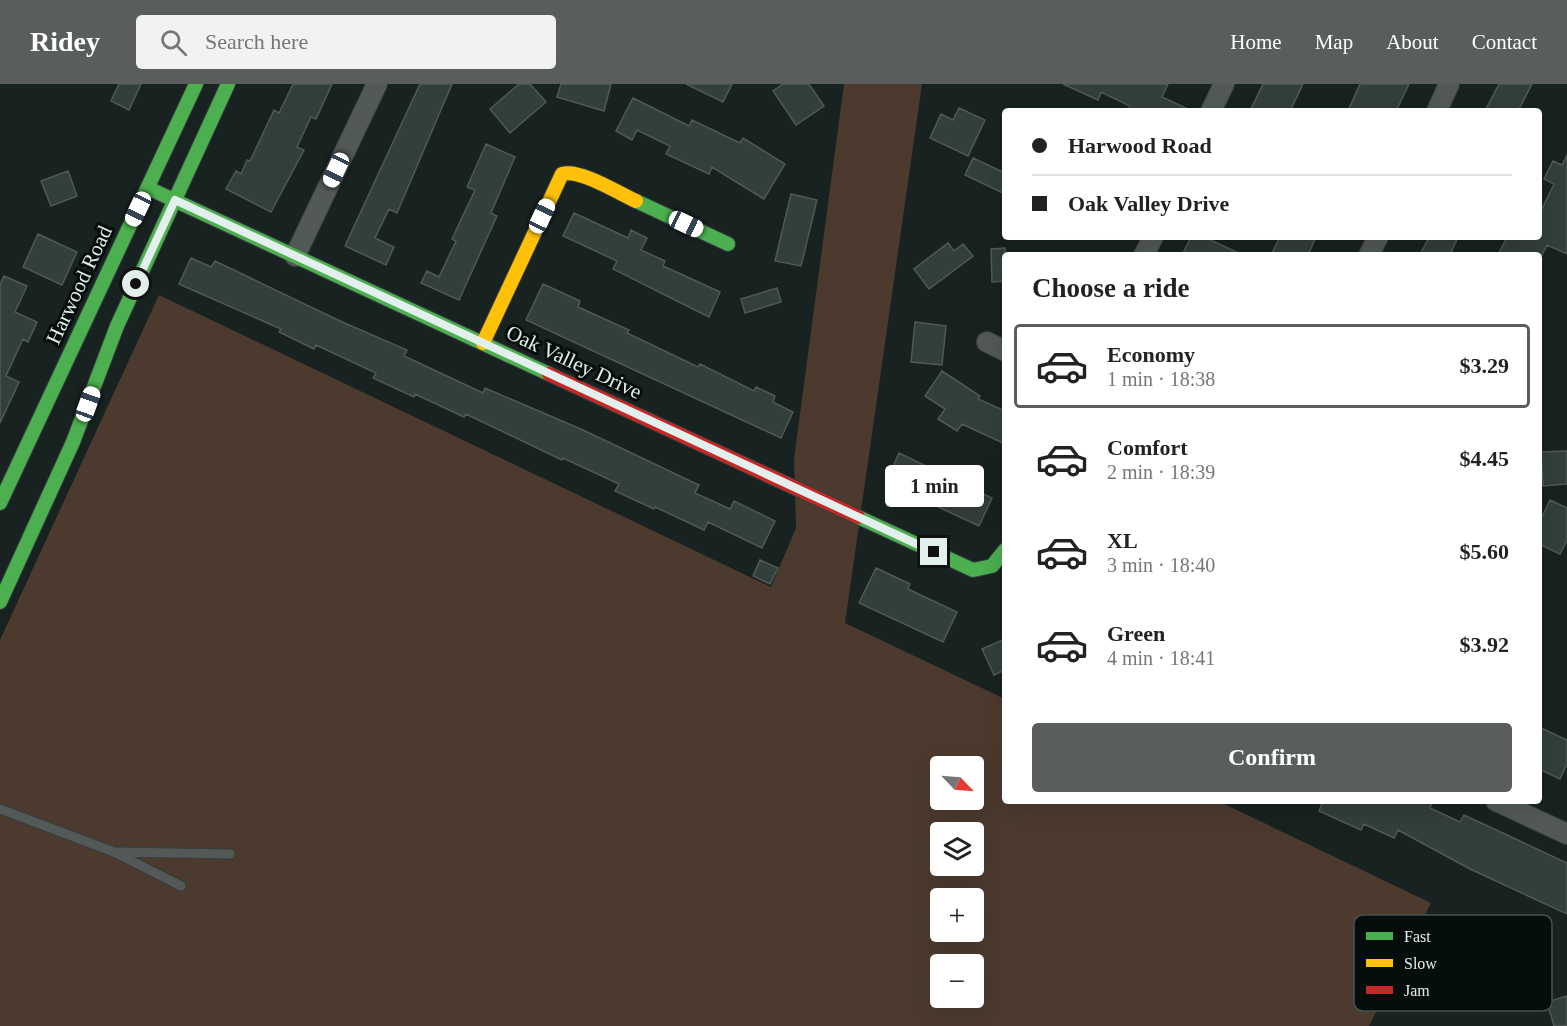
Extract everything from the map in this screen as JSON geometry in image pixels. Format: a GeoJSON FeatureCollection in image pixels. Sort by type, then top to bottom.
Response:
{"type":"FeatureCollection","features":[{"type":"Feature","properties":{"kind":"street","name":"Harwood Road"},"geometry":{"type":"LineString","coordinates":[[0,503],[196,84]]}},
{"type":"Feature","properties":{"kind":"street"},"geometry":{"type":"LineString","coordinates":[[0,602],[73,442],[117,326],[228,84]]}},
{"type":"Feature","properties":{"kind":"street"},"geometry":{"type":"LineString","coordinates":[[295,256],[377,84]]}},
{"type":"Feature","properties":{"kind":"street"},"geometry":{"type":"LineString","coordinates":[[1212,108],[1224,84]]}},
{"type":"Feature","properties":{"kind":"street"},"geometry":{"type":"LineString","coordinates":[[1438,108],[1449,84]]}},
{"type":"Feature","properties":{"kind":"street"},"geometry":{"type":"LineString","coordinates":[[483,343],[562,174],[570,172],[580,175],[728,244]]}},
{"type":"Feature","properties":{"kind":"street","name":"Oak Valley Drive"},"geometry":{"type":"LineString","coordinates":[[148,188],[973,570],[983,571],[999,562],[1002,556]]}},
{"type":"Feature","properties":{"kind":"street"},"geometry":{"type":"LineString","coordinates":[[987,342],[1002,350]]}},
{"type":"Feature","properties":{"kind":"street"},"geometry":{"type":"LineString","coordinates":[[1502,804],[1567,834]]}},
{"type":"Feature","properties":{"kind":"lane"},"geometry":{"type":"LineString","coordinates":[[0,809],[114,852],[181,886]]}},
{"type":"Feature","properties":{"kind":"lane"},"geometry":{"type":"LineString","coordinates":[[114,852],[230,854]]}},
{"type":"Feature","properties":{"kind":"shaded area"},"geometry":{"type":"Polygon","coordinates":[[[844,84],[922,84],[845,623],[1002,698],[1002,804],[1224,804],[1431,903],[1425,915],[1354,915],[1354,1011],[1377,1011],[1369,1026],[0,1026],[0,640],[159,295],[771,587],[796,528],[794,459],[844,84]]]}},
{"type":"Feature","properties":{"kind":"building"},"geometry":{"type":"Polygon","coordinates":[[[119,84],[141,84],[129,110],[111,101],[119,84]]]}},
{"type":"Feature","properties":{"kind":"building"},"geometry":{"type":"Polygon","coordinates":[[[293,84],[332,84],[316,119],[311,117],[297,147],[304,150],[271,212],[226,189],[236,171],[241,174],[247,160],[250,161],[274,110],[279,113],[293,84]]]}},
{"type":"Feature","properties":{"kind":"building"},"geometry":{"type":"Polygon","coordinates":[[[420,84],[452,84],[397,213],[389,209],[375,238],[394,247],[386,265],[345,246],[420,84]]]}},
{"type":"Feature","properties":{"kind":"building"},"geometry":{"type":"Polygon","coordinates":[[[519,84],[530,84],[546,102],[510,133],[490,109],[519,84]]]}},
{"type":"Feature","properties":{"kind":"building"},"geometry":{"type":"Polygon","coordinates":[[[561,84],[611,84],[604,111],[557,97],[561,84]]]}},
{"type":"Feature","properties":{"kind":"building"},"geometry":{"type":"Polygon","coordinates":[[[686,84],[732,84],[723,102],[686,84]]]}},
{"type":"Feature","properties":{"kind":"building"},"geometry":{"type":"Polygon","coordinates":[[[783,84],[809,84],[824,106],[796,125],[773,91],[783,84]]]}},
{"type":"Feature","properties":{"kind":"building"},"geometry":{"type":"Polygon","coordinates":[[[1063,84],[1168,84],[1162,97],[1186,108],[1129,108],[1130,106],[1101,92],[1098,100],[1063,84]]]}},
{"type":"Feature","properties":{"kind":"building"},"geometry":{"type":"Polygon","coordinates":[[[1263,84],[1303,84],[1291,108],[1251,108],[1263,84]]]}},
{"type":"Feature","properties":{"kind":"building"},"geometry":{"type":"Polygon","coordinates":[[[1360,84],[1409,84],[1397,108],[1349,108],[1360,84]]]}},
{"type":"Feature","properties":{"kind":"building"},"geometry":{"type":"Polygon","coordinates":[[[1499,84],[1532,84],[1520,108],[1487,108],[1499,84]]]}},
{"type":"Feature","properties":{"kind":"building"},"geometry":{"type":"Polygon","coordinates":[[[633,98],[689,126],[692,120],[740,143],[743,138],[785,164],[764,199],[712,167],[709,174],[666,154],[670,146],[637,130],[632,140],[616,131],[633,98]]]}},
{"type":"Feature","properties":{"kind":"building"},"geometry":{"type":"Polygon","coordinates":[[[959,108],[985,120],[968,156],[930,138],[941,114],[953,120],[959,108]]]}},
{"type":"Feature","properties":{"kind":"building"},"geometry":{"type":"Polygon","coordinates":[[[486,144],[515,157],[491,213],[497,216],[459,300],[421,283],[427,271],[439,277],[456,241],[452,239],[475,190],[467,187],[486,144]]]}},
{"type":"Feature","properties":{"kind":"building"},"geometry":{"type":"Polygon","coordinates":[[[1567,155],[1567,254],[1547,245],[1542,255],[1542,252],[1500,252],[1506,240],[1542,240],[1542,209],[1554,184],[1544,179],[1553,161],[1562,165],[1567,155]]]}},
{"type":"Feature","properties":{"kind":"building"},"geometry":{"type":"Polygon","coordinates":[[[973,158],[1002,172],[1002,193],[965,175],[973,158]]]}},
{"type":"Feature","properties":{"kind":"building"},"geometry":{"type":"Polygon","coordinates":[[[68,171],[77,196],[51,206],[41,181],[68,171]]]}},
{"type":"Feature","properties":{"kind":"building"},"geometry":{"type":"Polygon","coordinates":[[[791,194],[817,200],[801,266],[775,261],[791,194]]]}},
{"type":"Feature","properties":{"kind":"building"},"geometry":{"type":"Polygon","coordinates":[[[574,213],[628,238],[631,230],[647,238],[641,250],[665,261],[663,266],[720,292],[709,317],[613,269],[617,261],[563,236],[574,213]]]}},
{"type":"Feature","properties":{"kind":"building"},"geometry":{"type":"Polygon","coordinates":[[[38,234],[77,252],[62,285],[23,267],[38,234]]]}},
{"type":"Feature","properties":{"kind":"building"},"geometry":{"type":"Polygon","coordinates":[[[1190,240],[1210,240],[1236,252],[1184,252],[1190,240]]]}},
{"type":"Feature","properties":{"kind":"building"},"geometry":{"type":"Polygon","coordinates":[[[1278,240],[1315,240],[1309,252],[1272,252],[1278,240]]]}},
{"type":"Feature","properties":{"kind":"building"},"geometry":{"type":"Polygon","coordinates":[[[1428,240],[1457,240],[1451,252],[1422,252],[1428,240]]]}},
{"type":"Feature","properties":{"kind":"building"},"geometry":{"type":"Polygon","coordinates":[[[948,243],[954,251],[963,244],[973,256],[929,289],[914,269],[948,243]]]}},
{"type":"Feature","properties":{"kind":"building"},"geometry":{"type":"Polygon","coordinates":[[[1005,248],[1005,252],[1002,252],[1002,281],[992,282],[991,249],[1005,248]]]}},
{"type":"Feature","properties":{"kind":"building"},"geometry":{"type":"Polygon","coordinates":[[[191,258],[211,267],[215,261],[340,321],[407,350],[404,356],[483,393],[485,388],[583,430],[699,485],[695,493],[730,509],[734,501],[775,521],[762,548],[708,522],[704,530],[655,507],[654,509],[615,491],[619,484],[563,458],[562,460],[466,414],[464,417],[415,394],[414,397],[373,378],[376,373],[316,345],[314,349],[279,332],[281,329],[179,284],[191,258]]]}},
{"type":"Feature","properties":{"kind":"building"},"geometry":{"type":"Polygon","coordinates":[[[4,276],[27,286],[15,312],[37,322],[28,342],[23,339],[6,376],[19,382],[0,423],[0,285],[4,276]]]}},
{"type":"Feature","properties":{"kind":"building"},"geometry":{"type":"Polygon","coordinates":[[[543,284],[580,301],[578,307],[629,330],[627,333],[698,367],[700,364],[754,391],[756,387],[775,396],[773,402],[793,412],[781,438],[526,320],[543,284]]]}},
{"type":"Feature","properties":{"kind":"building"},"geometry":{"type":"Polygon","coordinates":[[[777,288],[781,302],[745,313],[741,299],[777,288]]]}},
{"type":"Feature","properties":{"kind":"building"},"geometry":{"type":"Polygon","coordinates":[[[915,322],[946,326],[942,365],[911,362],[915,322]]]}},
{"type":"Feature","properties":{"kind":"building"},"geometry":{"type":"Polygon","coordinates":[[[942,371],[980,396],[978,399],[1002,410],[1002,443],[962,424],[957,431],[938,419],[945,409],[925,396],[942,371]]]}},
{"type":"Feature","properties":{"kind":"building"},"geometry":{"type":"Polygon","coordinates":[[[1567,451],[1567,484],[1543,486],[1542,452],[1567,451]]]}},
{"type":"Feature","properties":{"kind":"building"},"geometry":{"type":"Polygon","coordinates":[[[899,453],[992,498],[979,526],[936,506],[938,502],[888,478],[899,453]]]}},
{"type":"Feature","properties":{"kind":"building"},"geometry":{"type":"Polygon","coordinates":[[[1550,500],[1567,508],[1567,540],[1560,554],[1542,545],[1542,517],[1550,500]]]}},
{"type":"Feature","properties":{"kind":"building"},"geometry":{"type":"Polygon","coordinates":[[[760,560],[778,568],[770,584],[753,576],[760,560]]]}},
{"type":"Feature","properties":{"kind":"building"},"geometry":{"type":"Polygon","coordinates":[[[876,568],[910,584],[908,589],[957,612],[943,642],[859,603],[876,568]]]}},
{"type":"Feature","properties":{"kind":"building"},"geometry":{"type":"Polygon","coordinates":[[[1002,640],[1002,671],[994,675],[982,649],[1002,640]]]}},
{"type":"Feature","properties":{"kind":"building"},"geometry":{"type":"Polygon","coordinates":[[[1542,728],[1567,740],[1567,764],[1560,779],[1542,770],[1542,728]]]}},
{"type":"Feature","properties":{"kind":"building"},"geometry":{"type":"Polygon","coordinates":[[[1322,804],[1432,804],[1430,808],[1460,822],[1464,815],[1567,863],[1567,914],[1470,869],[1398,830],[1394,838],[1364,824],[1361,830],[1319,811],[1322,804]]]}},
{"type":"Feature","properties":{"kind":"building"},"geometry":{"type":"Polygon","coordinates":[[[1567,996],[1567,1026],[1554,1026],[1550,1011],[1552,1011],[1552,1000],[1567,996]]]}},
{"type":"Feature","properties":{"kind":"traffic: fast"},"geometry":{"type":"LineString","coordinates":[[0,503],[196,84]]}},
{"type":"Feature","properties":{"kind":"traffic: fast"},"geometry":{"type":"LineString","coordinates":[[0,602],[73,442],[117,326],[228,84]]}},
{"type":"Feature","properties":{"kind":"traffic: fast"},"geometry":{"type":"LineString","coordinates":[[148,188],[549,374]]}},
{"type":"Feature","properties":{"kind":"traffic: fast"},"geometry":{"type":"LineString","coordinates":[[636,201],[728,244]]}},
{"type":"Feature","properties":{"kind":"traffic: fast"},"geometry":{"type":"LineString","coordinates":[[858,517],[973,570],[992,566],[1002,554]]}},
{"type":"Feature","properties":{"kind":"traffic: slow"},"geometry":{"type":"LineString","coordinates":[[483,343],[562,174],[570,173],[589,178],[636,201]]}},
{"type":"Feature","properties":{"kind":"traffic: jam"},"geometry":{"type":"LineString","coordinates":[[549,374],[858,517]]}},
{"type":"Feature","properties":{"kind":"route"},"geometry":{"type":"LineString","coordinates":[[136,284],[175,200],[934,552]]}}]}
